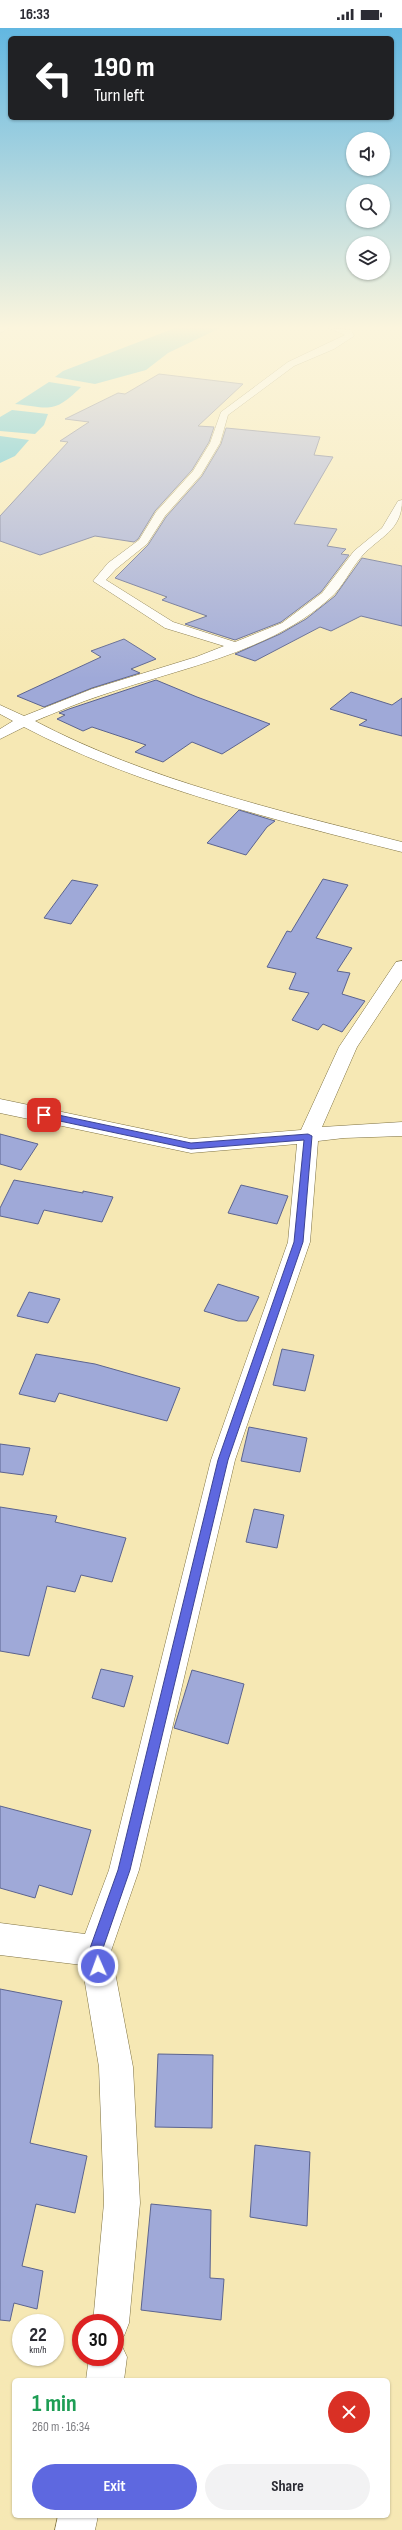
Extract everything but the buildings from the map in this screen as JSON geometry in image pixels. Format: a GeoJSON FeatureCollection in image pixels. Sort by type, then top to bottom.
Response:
{"type":"FeatureCollection","features":[{"type":"Feature","properties":{"kind":"street"},"geometry":{"type":"LineString","coordinates":[[214,445],[197,473],[160,514],[143,542],[112,566],[99,582],[168,624],[236,646]]}},
{"type":"Feature","properties":{"kind":"street"},"geometry":{"type":"LineString","coordinates":[[0,735],[23,720],[97,692],[201,660],[286,626],[326,596],[358,553],[386,530],[402,503]]}},
{"type":"Feature","properties":{"kind":"street"},"geometry":{"type":"LineString","coordinates":[[0,709],[80,749],[197,789],[333,830],[402,847]]}},
{"type":"Feature","properties":{"kind":"street"},"geometry":{"type":"LineString","coordinates":[[112,2314],[122,2202],[116,2067],[95,1951],[124,1870],[223,1460],[298,1242],[308,1136],[348,1047],[402,966]]}},
{"type":"Feature","properties":{"kind":"street"},"geometry":{"type":"LineString","coordinates":[[0,1106],[191,1146],[308,1136],[344,1131],[402,1129]]}},
{"type":"Feature","properties":{"kind":"street"},"geometry":{"type":"LineString","coordinates":[[0,1939],[95,1951]]}},
{"type":"Feature","properties":{"kind":"street"},"geometry":{"type":"LineString","coordinates":[[105,2378],[107,2366]]}},
{"type":"Feature","properties":{"kind":"street"},"geometry":{"type":"LineString","coordinates":[[75,2530],[78,2518]]}},
{"type":"Feature","properties":{"kind":"water"},"geometry":{"type":"Polygon","coordinates":[[[0,445],[25,445],[15,456],[0,463],[0,445]]]}},
{"type":"Feature","properties":{"kind":"route"},"geometry":{"type":"LineString","coordinates":[[44,1115],[191,1146],[308,1136],[298,1242],[223,1460],[124,1870],[95,1951],[98,1966]]}}]}
